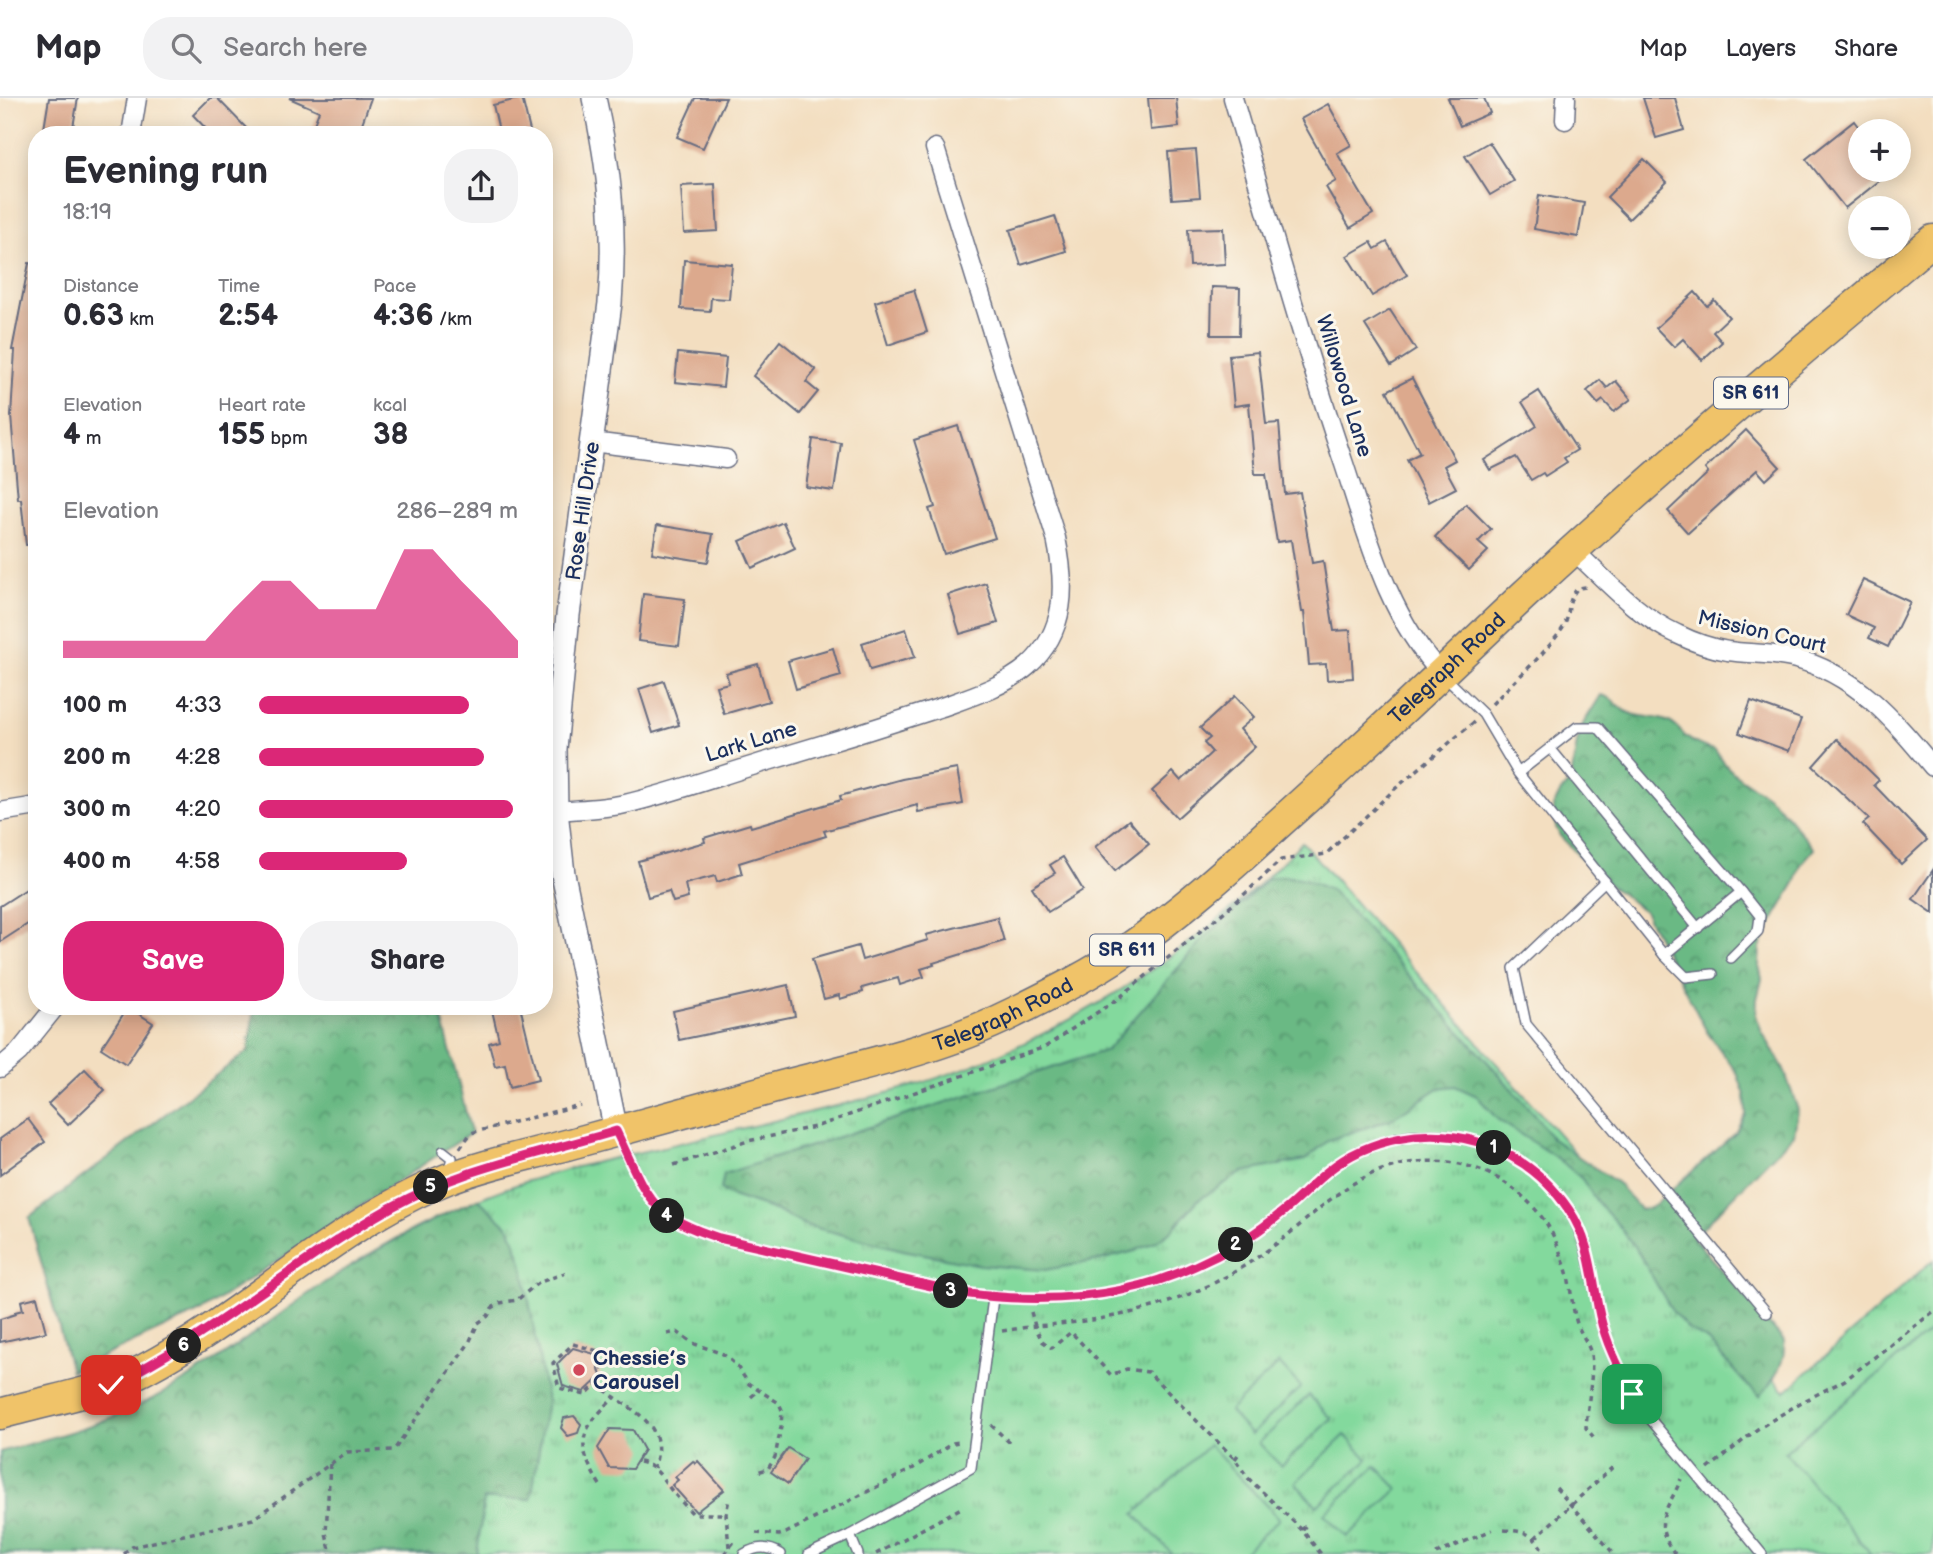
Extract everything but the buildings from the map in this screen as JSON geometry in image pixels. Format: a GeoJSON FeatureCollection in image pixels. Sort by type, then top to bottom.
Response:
{"type":"FeatureCollection","features":[{"type":"Feature","properties":{"kind":"main road","name":"Telegraph Road"},"geometry":{"type":"LineString","coordinates":[[0,1414],[111,1385],[145,1369],[186,1345],[353,1230],[449,1169],[484,1167],[941,1043],[1010,1015],[1093,972],[1211,885],[1690,444],[1933,240]]}},
{"type":"Feature","properties":{"kind":"street"},"geometry":{"type":"LineString","coordinates":[[132,126],[136,98]]}},
{"type":"Feature","properties":{"kind":"street","name":"Rose Hill Drive"},"geometry":{"type":"LineString","coordinates":[[594,98],[608,170],[614,228],[610,303],[558,707],[555,749],[556,811],[571,919],[616,1131]]}},
{"type":"Feature","properties":{"kind":"street","name":"Willowood Lane"},"geometry":{"type":"LineString","coordinates":[[1233,98],[1328,417],[1376,560],[1403,621],[1421,652],[1442,674]]}},
{"type":"Feature","properties":{"kind":"street"},"geometry":{"type":"LineString","coordinates":[[1565,120],[1566,98]]}},
{"type":"Feature","properties":{"kind":"street","name":"Lark Lane"},"geometry":{"type":"LineString","coordinates":[[556,811],[624,804],[956,703],[1011,678],[1028,666],[1051,634],[1063,591],[1063,570],[1056,538],[935,148]]}},
{"type":"Feature","properties":{"kind":"street"},"geometry":{"type":"LineString","coordinates":[[592,442],[726,459]]}},
{"type":"Feature","properties":{"kind":"street","name":"Mission Court"},"geometry":{"type":"LineString","coordinates":[[1573,550],[1647,616],[1674,633],[1727,651],[1790,657],[1817,665],[1843,678],[1866,694],[1901,729],[1933,767]]}},
{"type":"Feature","properties":{"kind":"street"},"geometry":{"type":"LineString","coordinates":[[0,812],[28,807]]}},
{"type":"Feature","properties":{"kind":"street"},"geometry":{"type":"LineString","coordinates":[[0,1068],[19,1052],[49,1015]]}},
{"type":"Feature","properties":{"kind":"lane"},"geometry":{"type":"LineString","coordinates":[[1442,674],[1483,714],[1518,773],[1664,955],[1686,977],[1713,974]]}},
{"type":"Feature","properties":{"kind":"lane"},"geometry":{"type":"LineString","coordinates":[[1518,773],[1577,727],[1598,727],[1760,916],[1758,931],[1731,958]]}},
{"type":"Feature","properties":{"kind":"lane"},"geometry":{"type":"LineString","coordinates":[[1550,748],[1698,928]]}},
{"type":"Feature","properties":{"kind":"lane"},"geometry":{"type":"LineString","coordinates":[[1605,881],[1514,968],[1526,1024],[1767,1313]]}},
{"type":"Feature","properties":{"kind":"lane"},"geometry":{"type":"LineString","coordinates":[[1664,955],[1741,892]]}},
{"type":"Feature","properties":{"kind":"lane"},"geometry":{"type":"LineString","coordinates":[[616,1131],[652,1202],[671,1219],[688,1228],[719,1238],[993,1298],[1076,1298],[1114,1293],[1152,1283],[1194,1267],[1255,1233],[1329,1170],[1374,1145],[1398,1138],[1426,1135],[1465,1138],[1492,1146],[1531,1168],[1554,1190],[1571,1212],[1588,1250],[1600,1317],[1615,1360],[1632,1394],[1762,1554]]}},
{"type":"Feature","properties":{"kind":"lane"},"geometry":{"type":"LineString","coordinates":[[443,1151],[449,1169]]}},
{"type":"Feature","properties":{"kind":"lane"},"geometry":{"type":"LineString","coordinates":[[808,1554],[850,1535],[971,1468],[993,1298]]}},
{"type":"Feature","properties":{"kind":"lane"},"geometry":{"type":"LineString","coordinates":[[850,1535],[858,1554]]}},
{"type":"Feature","properties":{"kind":"lane"},"geometry":{"type":"LineString","coordinates":[[744,1554],[763,1547],[781,1554]]}},
{"type":"Feature","properties":{"kind":"path"},"geometry":{"type":"LineString","coordinates":[[449,1169],[471,1133],[580,1105]]}},
{"type":"Feature","properties":{"kind":"path"},"geometry":{"type":"LineString","coordinates":[[1002,1331],[1085,1323],[1127,1315],[1197,1292],[1248,1265],[1346,1187],[1378,1171],[1406,1163],[1457,1162],[1482,1170],[1506,1183],[1545,1221],[1566,1267],[1577,1324],[1591,1353],[1586,1428],[1596,1440]]}},
{"type":"Feature","properties":{"kind":"path"},"geometry":{"type":"LineString","coordinates":[[124,1554],[132,1547],[253,1519],[347,1452],[394,1450],[469,1343],[478,1323],[488,1316],[492,1308],[500,1303],[517,1300],[538,1283],[565,1273]]}},
{"type":"Feature","properties":{"kind":"path"},"geometry":{"type":"LineString","coordinates":[[1030,1308],[1042,1341],[1052,1348],[1071,1332],[1111,1376],[1128,1369],[1148,1372],[1235,1459],[1248,1478],[1302,1530],[1321,1554]]}},
{"type":"Feature","properties":{"kind":"path"},"geometry":{"type":"LineString","coordinates":[[1698,1477],[1756,1430],[1845,1380],[1933,1312]]}},
{"type":"Feature","properties":{"kind":"path"},"geometry":{"type":"LineString","coordinates":[[667,1334],[677,1332],[695,1344],[723,1354],[736,1365],[749,1384],[779,1403],[782,1410],[781,1427],[773,1465],[757,1472]]}},
{"type":"Feature","properties":{"kind":"path"},"geometry":{"type":"LineString","coordinates":[[572,1344],[597,1351],[605,1376],[597,1384],[585,1395],[559,1388],[553,1363],[572,1344]]}},
{"type":"Feature","properties":{"kind":"path"},"geometry":{"type":"LineString","coordinates":[[597,1384],[638,1412],[652,1427],[658,1448],[654,1468]]}},
{"type":"Feature","properties":{"kind":"path"},"geometry":{"type":"LineString","coordinates":[[751,1397],[758,1391]]}},
{"type":"Feature","properties":{"kind":"path"},"geometry":{"type":"LineString","coordinates":[[600,1485],[588,1464],[584,1433],[589,1423],[614,1398]]}},
{"type":"Feature","properties":{"kind":"path"},"geometry":{"type":"LineString","coordinates":[[989,1423],[1009,1442]]}},
{"type":"Feature","properties":{"kind":"path"},"geometry":{"type":"LineString","coordinates":[[752,1533],[786,1533],[912,1469],[953,1443],[962,1441]]}},
{"type":"Feature","properties":{"kind":"path"},"geometry":{"type":"LineString","coordinates":[[1235,1459],[1240,1452]]}},
{"type":"Feature","properties":{"kind":"path"},"geometry":{"type":"LineString","coordinates":[[639,1462],[654,1468],[692,1514],[726,1514]]}},
{"type":"Feature","properties":{"kind":"path"},"geometry":{"type":"LineString","coordinates":[[330,1464],[326,1533],[331,1554]]}},
{"type":"Feature","properties":{"kind":"path"},"geometry":{"type":"LineString","coordinates":[[1535,1538],[1615,1465]]}},
{"type":"Feature","properties":{"kind":"path"},"geometry":{"type":"LineString","coordinates":[[1675,1554],[1662,1532],[1663,1517],[1681,1479]]}},
{"type":"Feature","properties":{"kind":"path"},"geometry":{"type":"LineString","coordinates":[[1556,1488],[1614,1554]]}},
{"type":"Feature","properties":{"kind":"path"},"geometry":{"type":"LineString","coordinates":[[729,1499],[726,1514],[729,1547]]}},
{"type":"Feature","properties":{"kind":"path"},"geometry":{"type":"LineString","coordinates":[[876,1554],[963,1507]]}},
{"type":"Feature","properties":{"kind":"path"},"geometry":{"type":"LineString","coordinates":[[1302,1530],[1308,1523]]}},
{"type":"Feature","properties":{"kind":"path"},"geometry":{"type":"LineString","coordinates":[[1437,1554],[1492,1530]]}},
{"type":"Feature","properties":{"kind":"path"},"geometry":{"type":"LineString","coordinates":[[1504,1530],[1535,1538],[1545,1554]]}},
{"type":"Feature","properties":{"kind":"path"},"geometry":{"type":"LineString","coordinates":[[723,1554],[736,1541]]}},
{"type":"Feature","properties":{"kind":"green space"},"geometry":{"type":"Polygon","coordinates":[[[1601,695],[1610,698],[1632,714],[1669,722],[1692,741],[1715,750],[1729,769],[1779,806],[1814,849],[1801,864],[1796,881],[1760,947],[1759,965],[1762,979],[1756,1015],[1762,1032],[1783,1067],[1798,1110],[1794,1134],[1693,1238],[1784,1341],[1778,1371],[1760,1396],[1707,1340],[1688,1329],[1672,1311],[1638,1252],[1582,1179],[1560,1160],[1497,1119],[1477,1096],[1455,1086],[1439,1088],[1391,1119],[1329,1140],[1305,1160],[1243,1172],[1198,1200],[1172,1230],[1157,1241],[1135,1251],[1045,1270],[981,1265],[903,1250],[805,1225],[774,1210],[729,1195],[721,1189],[724,1174],[1107,1050],[1203,939],[1268,879],[1281,876],[1301,878],[1331,890],[1495,1070],[1539,1120],[1551,1138],[1616,1182],[1640,1209],[1651,1208],[1736,1133],[1746,1115],[1745,1095],[1737,1073],[1707,1032],[1644,911],[1603,880],[1560,836],[1556,827],[1553,807],[1571,780],[1583,724],[1601,695]]]}},
{"type":"Feature","properties":{"kind":"green space"},"geometry":{"type":"Polygon","coordinates":[[[1302,842],[1785,1392],[1933,1260],[1933,1554],[0,1554],[0,1452],[97,1423],[175,1387],[378,1249],[476,1200],[566,1170],[936,1079],[1031,1040],[1121,990],[1164,961],[1244,898],[1302,842]]]}},
{"type":"Feature","properties":{"kind":"green space"},"geometry":{"type":"Polygon","coordinates":[[[254,1015],[441,1015],[471,1133],[201,1311],[71,1371],[29,1218],[248,1051],[254,1015]]]}},
{"type":"Feature","properties":{"kind":"green space"},"geometry":{"type":"Polygon","coordinates":[[[478,1199],[510,1228],[522,1262],[547,1401],[531,1499],[484,1499],[477,1554],[0,1554],[0,1452],[100,1422],[156,1397],[200,1371],[361,1259],[418,1227],[478,1199]]]}},
{"type":"Feature","properties":{"kind":"green space"},"geometry":{"type":"Polygon","coordinates":[[[1933,1329],[1933,1554],[1871,1554],[1785,1452],[1933,1329]]]}},
{"type":"Feature","properties":{"kind":"green space"},"geometry":{"type":"Polygon","coordinates":[[[1279,1363],[1301,1387],[1251,1435],[1229,1411],[1279,1363]]]}},
{"type":"Feature","properties":{"kind":"green space"},"geometry":{"type":"Polygon","coordinates":[[[1309,1395],[1332,1419],[1281,1466],[1259,1443],[1309,1395]]]}},
{"type":"Feature","properties":{"kind":"green space"},"geometry":{"type":"Polygon","coordinates":[[[1345,1435],[1368,1459],[1317,1506],[1295,1483],[1345,1435]]]}},
{"type":"Feature","properties":{"kind":"green space"},"geometry":{"type":"Polygon","coordinates":[[[1209,1445],[1279,1519],[1242,1554],[1172,1554],[1135,1514],[1209,1445]]]}},
{"type":"Feature","properties":{"kind":"green space"},"geometry":{"type":"Polygon","coordinates":[[[1376,1466],[1398,1489],[1347,1537],[1324,1514],[1376,1466]]]}},
{"type":"Feature","properties":{"kind":"place","name":"Chessie’s Carousel"},"geometry":{"type":"Point","coordinates":[579,1370]}},
{"type":"Feature","properties":{"kind":"route"},"geometry":{"type":"LineString","coordinates":[[111,1385],[186,1345],[353,1230],[426,1189],[484,1167],[616,1131],[652,1202],[671,1219],[688,1228],[719,1238],[993,1298],[1076,1298],[1114,1293],[1152,1283],[1194,1267],[1255,1233],[1329,1170],[1352,1155],[1398,1138],[1426,1135],[1465,1138],[1492,1146],[1531,1168],[1554,1190],[1581,1231],[1592,1268],[1600,1317],[1615,1360],[1632,1394]]}}]}
